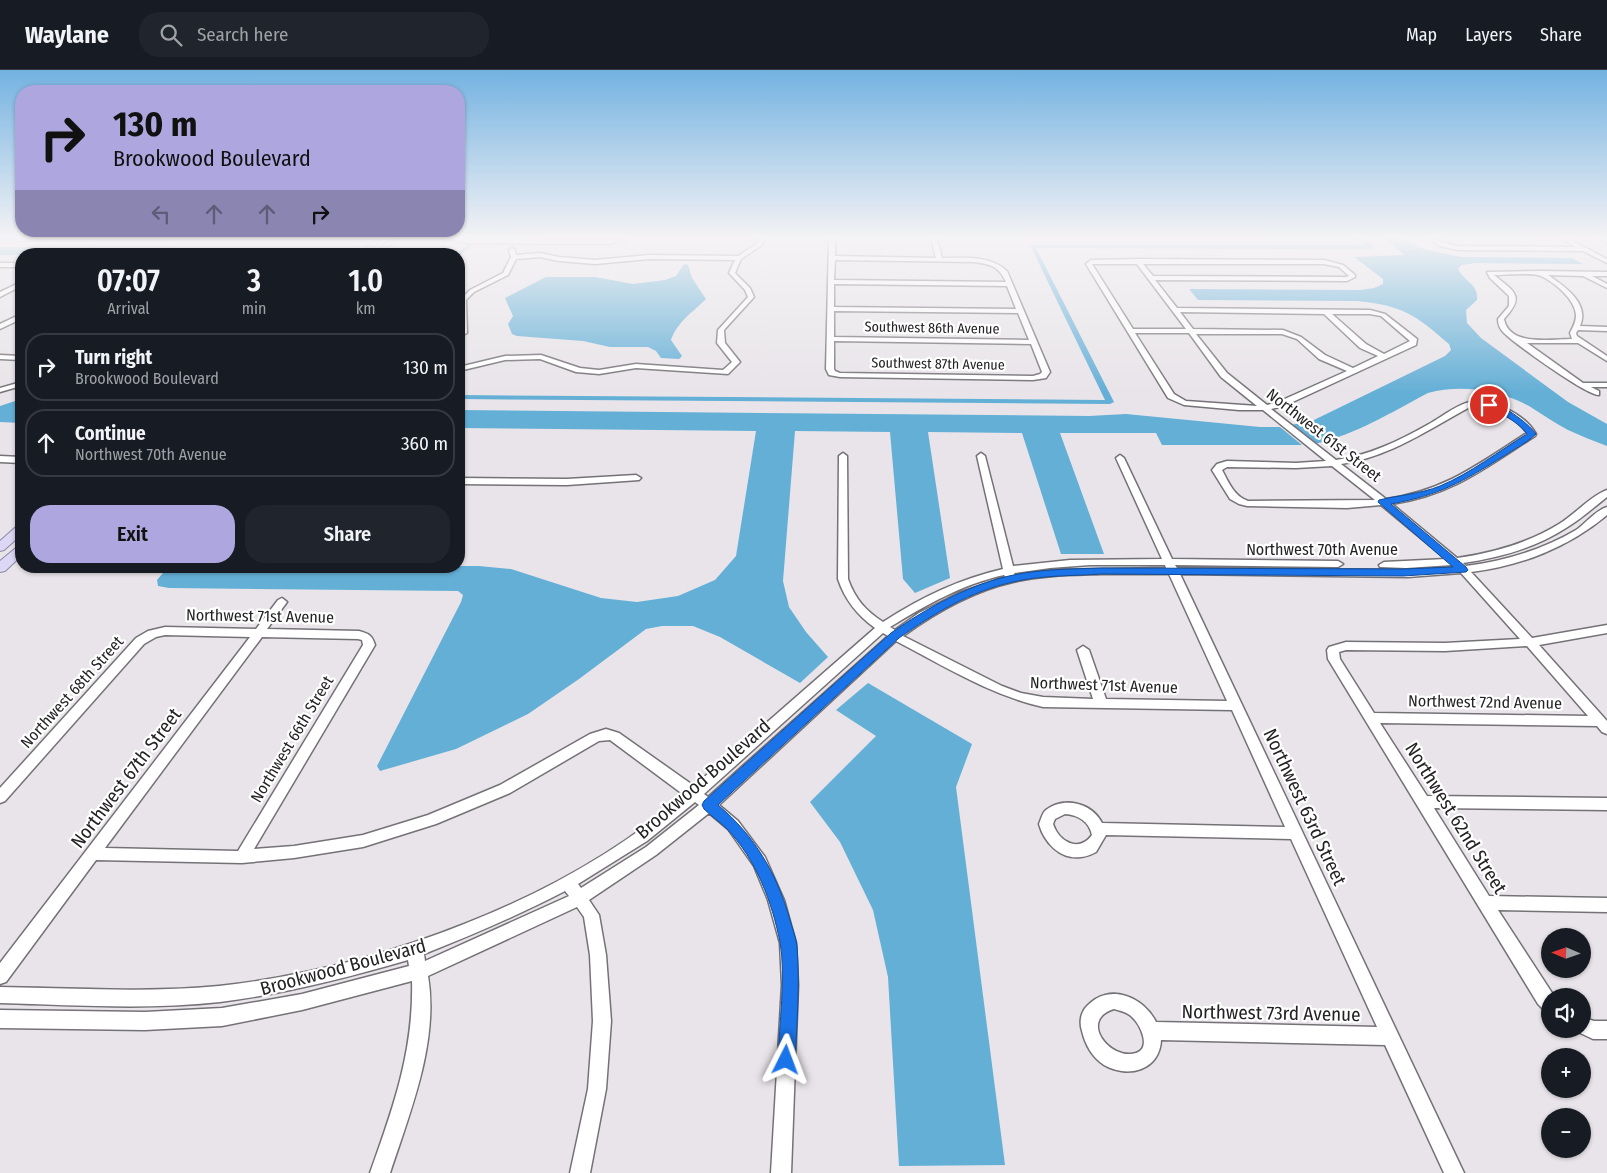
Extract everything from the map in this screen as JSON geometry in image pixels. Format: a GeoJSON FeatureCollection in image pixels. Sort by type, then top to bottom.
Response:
{"type":"FeatureCollection","features":[{"type":"Feature","properties":{"kind":"main road"},"geometry":{"type":"LineString","coordinates":[[0,547],[15,535]]}},
{"type":"Feature","properties":{"kind":"main road"},"geometry":{"type":"LineString","coordinates":[[0,568],[15,555]]}},
{"type":"Feature","properties":{"kind":"street"},"geometry":{"type":"LineString","coordinates":[[465,368],[505,358],[541,357],[579,370],[599,372],[636,366],[725,372],[736,362],[721,343],[721,330],[751,297],[749,290]]}},
{"type":"Feature","properties":{"kind":"street"},"geometry":{"type":"LineString","coordinates":[[830,339],[831,290]]}},
{"type":"Feature","properties":{"kind":"street"},"geometry":{"type":"LineString","coordinates":[[1012,290],[1033,342]]}},
{"type":"Feature","properties":{"kind":"street"},"geometry":{"type":"LineString","coordinates":[[1106,290],[1171,396],[1184,403],[1264,408],[1281,404],[1414,341],[1383,316],[1376,313],[1175,310]]}},
{"type":"Feature","properties":{"kind":"street","name":"Northwest 61st Street"},"geometry":{"type":"LineString","coordinates":[[1160,290],[1224,375],[1383,502],[1458,565],[1532,643],[1603,725]]}},
{"type":"Feature","properties":{"kind":"street"},"geometry":{"type":"LineString","coordinates":[[1506,290],[1512,299],[1512,306],[1501,319],[1502,326],[1518,341],[1581,385],[1596,393]]}},
{"type":"Feature","properties":{"kind":"street"},"geometry":{"type":"LineString","coordinates":[[1564,290],[1579,309],[1580,318],[1577,328],[1573,333],[1579,341],[1606,357]]}},
{"type":"Feature","properties":{"kind":"street"},"geometry":{"type":"LineString","coordinates":[[830,309],[1020,311]]}},
{"type":"Feature","properties":{"kind":"street"},"geometry":{"type":"LineString","coordinates":[[1326,312],[1364,346],[1384,356]]}},
{"type":"Feature","properties":{"kind":"street"},"geometry":{"type":"LineString","coordinates":[[0,327],[15,319]]}},
{"type":"Feature","properties":{"kind":"street"},"geometry":{"type":"LineString","coordinates":[[1577,328],[1607,329]]}},
{"type":"Feature","properties":{"kind":"street"},"geometry":{"type":"LineString","coordinates":[[1132,332],[1283,332],[1293,334],[1322,357],[1352,371]]}},
{"type":"Feature","properties":{"kind":"street","name":"Southwest 86th Avenue"},"geometry":{"type":"LineString","coordinates":[[830,339],[1033,342]]}},
{"type":"Feature","properties":{"kind":"street","name":"Southwest 87th Avenue"},"geometry":{"type":"LineString","coordinates":[[830,339],[830,369],[832,373],[840,375],[1033,378],[1043,376],[1046,372],[1033,342]]}},
{"type":"Feature","properties":{"kind":"street"},"geometry":{"type":"LineString","coordinates":[[1518,341],[1579,341]]}},
{"type":"Feature","properties":{"kind":"street"},"geometry":{"type":"LineString","coordinates":[[0,357],[12,358],[15,356]]}},
{"type":"Feature","properties":{"kind":"street"},"geometry":{"type":"LineString","coordinates":[[1581,385],[1607,385]]}},
{"type":"Feature","properties":{"kind":"street"},"geometry":{"type":"LineString","coordinates":[[0,390],[15,386]]}},
{"type":"Feature","properties":{"kind":"street"},"geometry":{"type":"LineString","coordinates":[[1470,404],[1498,408],[1531,430],[1532,434],[1449,485],[1416,496],[1383,502],[1334,505],[1252,504],[1242,502],[1233,497],[1217,470],[1220,466],[1227,464],[1334,464],[1382,451],[1470,404]]}},
{"type":"Feature","properties":{"kind":"street"},"geometry":{"type":"LineString","coordinates":[[0,453],[15,454]]}},
{"type":"Feature","properties":{"kind":"street","name":"Northwest 71st Avenue"},"geometry":{"type":"LineString","coordinates":[[843,456],[843,579],[847,591],[855,604],[866,616],[895,636],[1019,698],[1043,702],[1236,706]]}},
{"type":"Feature","properties":{"kind":"street"},"geometry":{"type":"LineString","coordinates":[[981,456],[1010,574]]}},
{"type":"Feature","properties":{"kind":"street","name":"Northwest 63rd Street"},"geometry":{"type":"LineString","coordinates":[[1120,458],[1454,1173]]}},
{"type":"Feature","properties":{"kind":"street"},"geometry":{"type":"LineString","coordinates":[[0,460],[15,460]]}},
{"type":"Feature","properties":{"kind":"street"},"geometry":{"type":"LineString","coordinates":[[465,482],[567,482],[636,478]]}},
{"type":"Feature","properties":{"kind":"street","name":"Northwest 70th Avenue"},"geometry":{"type":"LineString","coordinates":[[1458,565],[1530,543],[1561,528],[1607,493]]}},
{"type":"Feature","properties":{"kind":"street","name":"Northwest 70th Avenue"},"geometry":{"type":"LineString","coordinates":[[1171,567],[1403,573],[1458,565],[1508,561],[1543,550],[1577,533],[1607,510]]}},
{"type":"Feature","properties":{"kind":"street","name":"Brookwood Boulevard"},"geometry":{"type":"LineString","coordinates":[[0,995],[156,998],[234,992],[306,980],[415,951],[493,919],[568,882],[643,836],[883,627],[912,608],[954,587],[1010,574],[1171,567]]}},
{"type":"Feature","properties":{"kind":"street","name":"Brookwood Boulevard"},"geometry":{"type":"LineString","coordinates":[[0,1019],[145,1021],[222,1017],[302,1002],[420,971],[578,899],[652,851],[709,805],[895,636],[923,616],[963,595],[1010,574]]}},
{"type":"Feature","properties":{"kind":"street","name":"Northwest 67th Street"},"geometry":{"type":"LineString","coordinates":[[0,976],[282,602]]}},
{"type":"Feature","properties":{"kind":"street"},"geometry":{"type":"LineString","coordinates":[[1532,643],[1607,629]]}},
{"type":"Feature","properties":{"kind":"street","name":"Northwest 71st Avenue"},"geometry":{"type":"LineString","coordinates":[[152,634],[165,631],[260,632],[360,635],[367,638]]}},
{"type":"Feature","properties":{"kind":"street","name":"Northwest 68th Street"},"geometry":{"type":"LineString","coordinates":[[0,797],[140,641],[152,634]]}},
{"type":"Feature","properties":{"kind":"street","name":"Northwest 66th Street"},"geometry":{"type":"LineString","coordinates":[[242,857],[369,645],[367,638]]}},
{"type":"Feature","properties":{"kind":"street","name":"Northwest 62nd Street"},"geometry":{"type":"LineString","coordinates":[[1532,643],[1473,648],[1346,646],[1333,650],[1334,659],[1541,993]]}},
{"type":"Feature","properties":{"kind":"street"},"geometry":{"type":"LineString","coordinates":[[1083,650],[1101,703]]}},
{"type":"Feature","properties":{"kind":"street","name":"Northwest 72nd Avenue"},"geometry":{"type":"LineString","coordinates":[[1370,718],[1603,725]]}},
{"type":"Feature","properties":{"kind":"street"},"geometry":{"type":"LineString","coordinates":[[92,854],[242,857],[294,852],[363,840],[431,820],[505,789],[595,737],[606,734],[614,736],[709,805],[733,826],[760,862],[776,900],[788,943],[790,985],[781,1173]]}},
{"type":"Feature","properties":{"kind":"street"},"geometry":{"type":"LineString","coordinates":[[1422,802],[1607,804]]}},
{"type":"Feature","properties":{"kind":"street"},"geometry":{"type":"LineString","coordinates":[[1098,829],[1294,833]]}},
{"type":"Feature","properties":{"kind":"street"},"geometry":{"type":"LineString","coordinates":[[568,882],[578,899],[591,915],[598,955],[602,1021],[596,1089],[580,1173]]}},
{"type":"Feature","properties":{"kind":"street"},"geometry":{"type":"LineString","coordinates":[[1486,903],[1607,905]]}},
{"type":"Feature","properties":{"kind":"street"},"geometry":{"type":"LineString","coordinates":[[380,1173],[404,1102],[418,1045],[421,1006],[420,971],[415,951]]}},
{"type":"Feature","properties":{"kind":"street"},"geometry":{"type":"LineString","coordinates":[[1591,1029],[1607,1030]]}},
{"type":"Feature","properties":{"kind":"street","name":"Northwest 73rd Avenue"},"geometry":{"type":"LineString","coordinates":[[1151,1032],[1390,1036]]}},
{"type":"Feature","properties":{"kind":"water"},"geometry":{"type":"Polygon","coordinates":[[[520,290],[700,290],[706,299],[686,318],[674,333],[671,340],[682,356],[679,359],[661,358],[656,351],[648,347],[610,347],[583,341],[517,336],[512,334],[508,324],[513,316],[505,298],[520,290]]]}},
{"type":"Feature","properties":{"kind":"water"},"geometry":{"type":"Polygon","coordinates":[[[1190,290],[1476,290],[1477,300],[1466,310],[1467,323],[1481,338],[1568,402],[1607,424],[1607,446],[1568,430],[1517,400],[1493,392],[1467,389],[1441,390],[1428,393],[1359,429],[1314,444],[1291,425],[1314,420],[1445,356],[1451,350],[1449,344],[1408,313],[1373,303],[1357,301],[1198,300],[1190,290]]]}},
{"type":"Feature","properties":{"kind":"water"},"geometry":{"type":"Polygon","coordinates":[[[15,401],[15,423],[0,422],[0,406],[15,401]]]}},
{"type":"Feature","properties":{"kind":"water"},"geometry":{"type":"Polygon","coordinates":[[[465,410],[1089,416],[1126,414],[1260,427],[1280,427],[1302,445],[1162,445],[1156,433],[1060,433],[1104,554],[1061,554],[1022,433],[928,432],[950,578],[915,593],[903,579],[890,432],[795,431],[783,581],[789,607],[806,632],[828,657],[800,683],[720,637],[693,626],[662,626],[646,629],[528,714],[456,749],[380,771],[377,766],[463,595],[458,591],[169,588],[158,586],[157,580],[163,573],[465,573],[465,566],[479,566],[511,569],[601,598],[637,602],[678,596],[715,580],[736,556],[756,431],[465,428],[465,410]]]}},
{"type":"Feature","properties":{"kind":"water"},"geometry":{"type":"Polygon","coordinates":[[[868,683],[972,744],[956,787],[1005,1165],[899,1166],[888,977],[873,910],[840,842],[810,802],[876,736],[836,710],[868,683]]]}},
{"type":"Feature","properties":{"kind":"waterway"},"geometry":{"type":"LineString","coordinates":[[465,397],[1110,402],[1054,290]]}},
{"type":"Feature","properties":{"kind":"route"},"geometry":{"type":"LineString","coordinates":[[786,1060],[790,985],[788,943],[776,900],[760,862],[733,826],[709,805],[895,636],[923,616],[963,595],[1011,579],[1052,573],[1102,571],[1403,573],[1462,570],[1423,534],[1383,502],[1416,496],[1443,488],[1461,479],[1532,434],[1531,430],[1527,427],[1498,408],[1489,405]]}}]}
